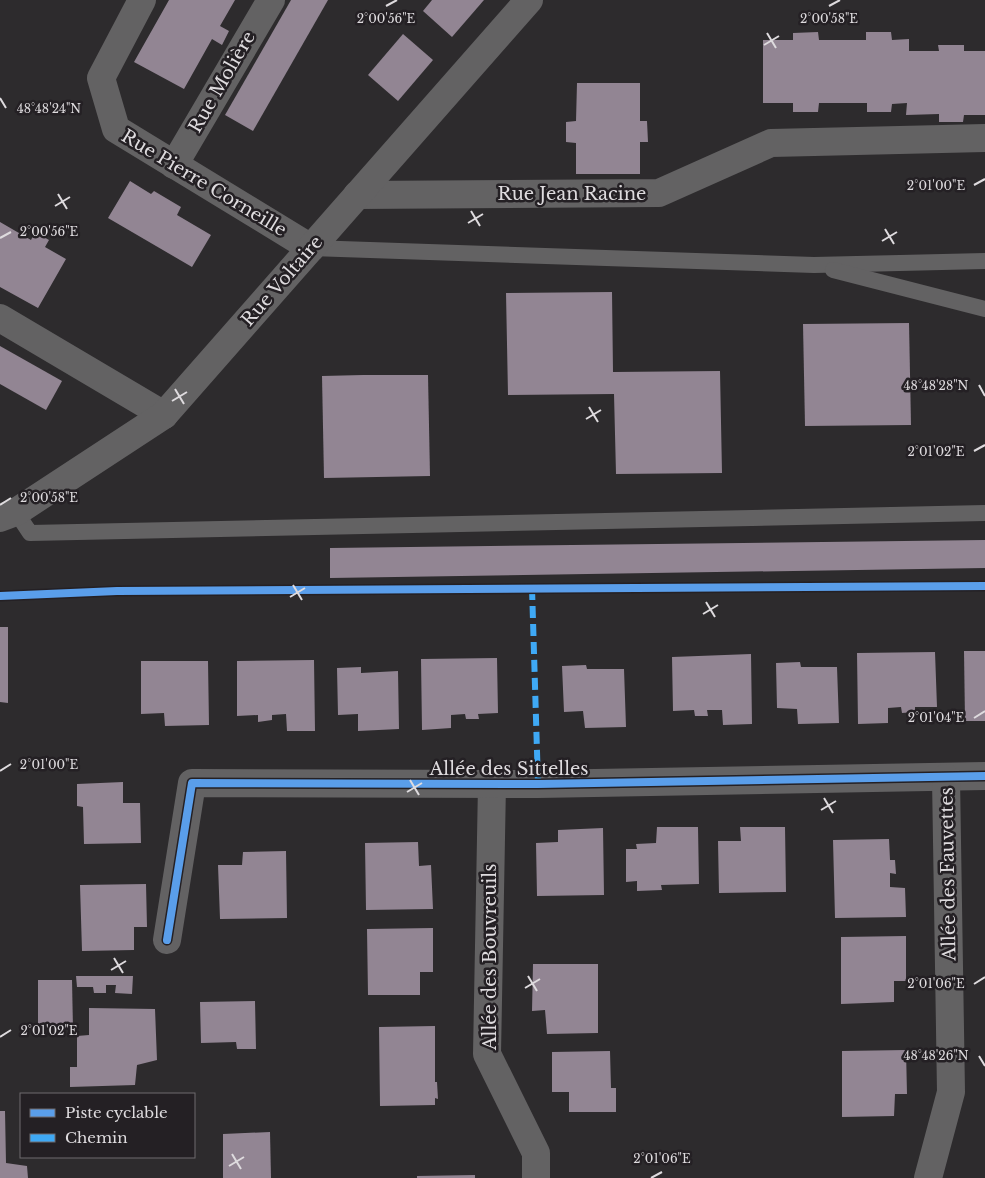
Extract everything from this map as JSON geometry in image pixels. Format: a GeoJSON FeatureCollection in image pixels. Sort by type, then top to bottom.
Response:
{"type":"FeatureCollection","features":[{"type":"Feature","properties":{"kind":"street","name":"Rue Pierre Corneille"},"geometry":{"type":"LineString","coordinates":[[142,0],[101,78],[116,129],[311,248]]}},
{"type":"Feature","properties":{"kind":"street","name":"Rue Molière"},"geometry":{"type":"LineString","coordinates":[[174,165],[271,0]]}},
{"type":"Feature","properties":{"kind":"street","name":"Rue Voltaire"},"geometry":{"type":"LineString","coordinates":[[8,515],[164,415],[528,0]]}},
{"type":"Feature","properties":{"kind":"street","name":"Rue Jean Racine"},"geometry":{"type":"LineString","coordinates":[[357,195],[659,193],[771,143],[985,138]]}},
{"type":"Feature","properties":{"kind":"street"},"geometry":{"type":"LineString","coordinates":[[0,318],[164,415]]}},
{"type":"Feature","properties":{"kind":"street","name":"Allée des Sittelles"},"geometry":{"type":"LineString","coordinates":[[166,940],[192,783],[492,784],[985,776]]}},
{"type":"Feature","properties":{"kind":"street","name":"Allée des Fauvettes"},"geometry":{"type":"LineString","coordinates":[[928,1178],[951,1092],[946,778]]}},
{"type":"Feature","properties":{"kind":"street","name":"Allée des Bouvreuils"},"geometry":{"type":"LineString","coordinates":[[492,784],[487,1054],[536,1153],[536,1178]]}},
{"type":"Feature","properties":{"kind":"lane"},"geometry":{"type":"LineString","coordinates":[[311,248],[814,265],[985,261]]}},
{"type":"Feature","properties":{"kind":"lane"},"geometry":{"type":"LineString","coordinates":[[814,265],[985,309]]}},
{"type":"Feature","properties":{"kind":"lane"},"geometry":{"type":"LineString","coordinates":[[8,515],[30,533],[985,513]]}},
{"type":"Feature","properties":{"kind":"building"},"geometry":{"type":"Polygon","coordinates":[[[169,0],[235,0],[220,26],[229,31],[222,45],[212,39],[184,89],[134,62],[169,0]]]}},
{"type":"Feature","properties":{"kind":"building"},"geometry":{"type":"Polygon","coordinates":[[[291,0],[328,0],[253,131],[225,115],[291,0]]]}},
{"type":"Feature","properties":{"kind":"building"},"geometry":{"type":"Polygon","coordinates":[[[432,0],[484,0],[452,37],[423,11],[432,0]]]}},
{"type":"Feature","properties":{"kind":"building"},"geometry":{"type":"Polygon","coordinates":[[[818,32],[819,40],[866,40],[866,32],[891,32],[892,40],[909,39],[909,51],[939,51],[938,45],[964,45],[964,51],[985,51],[985,115],[964,115],[963,122],[939,122],[939,114],[906,115],[907,103],[892,104],[891,112],[867,112],[867,103],[819,103],[818,112],[793,112],[793,103],[763,103],[763,40],[793,40],[793,33],[818,32]]]}},
{"type":"Feature","properties":{"kind":"building"},"geometry":{"type":"Polygon","coordinates":[[[403,34],[433,60],[398,101],[368,75],[403,34]]]}},
{"type":"Feature","properties":{"kind":"building"},"geometry":{"type":"Polygon","coordinates":[[[577,83],[640,83],[640,121],[647,121],[648,142],[640,142],[640,174],[576,174],[576,143],[566,142],[566,122],[576,121],[577,83]]]}},
{"type":"Feature","properties":{"kind":"building"},"geometry":{"type":"Polygon","coordinates":[[[130,181],[151,194],[154,191],[181,207],[177,215],[211,235],[192,267],[108,218],[130,181]]]}},
{"type":"Feature","properties":{"kind":"building"},"geometry":{"type":"Polygon","coordinates":[[[0,222],[31,240],[35,232],[49,240],[45,247],[66,259],[38,308],[0,287],[0,222]]]}},
{"type":"Feature","properties":{"kind":"building"},"geometry":{"type":"Polygon","coordinates":[[[612,292],[613,372],[720,371],[722,473],[616,474],[614,394],[508,395],[506,293],[612,292]]]}},
{"type":"Feature","properties":{"kind":"building"},"geometry":{"type":"Polygon","coordinates":[[[909,323],[911,425],[805,426],[803,324],[909,323]]]}},
{"type":"Feature","properties":{"kind":"building"},"geometry":{"type":"Polygon","coordinates":[[[0,346],[62,381],[46,410],[0,384],[0,346]]]}},
{"type":"Feature","properties":{"kind":"building"},"geometry":{"type":"Polygon","coordinates":[[[428,375],[430,476],[324,478],[322,376],[428,375]]]}},
{"type":"Feature","properties":{"kind":"building"},"geometry":{"type":"Polygon","coordinates":[[[985,540],[985,568],[330,578],[330,548],[985,540]]]}},
{"type":"Feature","properties":{"kind":"building"},"geometry":{"type":"Polygon","coordinates":[[[0,627],[8,627],[8,703],[0,702],[0,627]]]}},
{"type":"Feature","properties":{"kind":"building"},"geometry":{"type":"Polygon","coordinates":[[[964,651],[985,651],[985,721],[965,721],[964,651]]]}},
{"type":"Feature","properties":{"kind":"building"},"geometry":{"type":"Polygon","coordinates":[[[935,652],[937,707],[915,707],[915,712],[902,713],[901,707],[888,708],[888,723],[858,724],[857,653],[935,652]]]}},
{"type":"Feature","properties":{"kind":"building"},"geometry":{"type":"Polygon","coordinates":[[[751,654],[752,724],[723,725],[722,710],[707,710],[708,716],[695,716],[694,710],[673,711],[672,657],[751,654]]]}},
{"type":"Feature","properties":{"kind":"building"},"geometry":{"type":"Polygon","coordinates":[[[497,658],[498,713],[478,714],[479,719],[466,719],[465,714],[451,715],[451,728],[422,730],[421,659],[497,658]]]}},
{"type":"Feature","properties":{"kind":"building"},"geometry":{"type":"Polygon","coordinates":[[[314,660],[315,731],[287,731],[286,714],[272,715],[272,720],[258,722],[258,715],[237,716],[237,661],[314,660]]]}},
{"type":"Feature","properties":{"kind":"building"},"geometry":{"type":"Polygon","coordinates":[[[141,661],[208,661],[209,725],[165,726],[164,713],[141,714],[141,661]]]}},
{"type":"Feature","properties":{"kind":"building"},"geometry":{"type":"Polygon","coordinates":[[[800,662],[801,667],[837,667],[839,723],[798,724],[797,709],[777,708],[776,663],[800,662]]]}},
{"type":"Feature","properties":{"kind":"building"},"geometry":{"type":"Polygon","coordinates":[[[586,665],[587,669],[624,669],[626,727],[585,728],[583,711],[564,712],[562,666],[586,665]]]}},
{"type":"Feature","properties":{"kind":"building"},"geometry":{"type":"Polygon","coordinates":[[[361,667],[361,673],[398,671],[399,729],[358,731],[358,714],[338,715],[337,668],[361,667]]]}},
{"type":"Feature","properties":{"kind":"building"},"geometry":{"type":"Polygon","coordinates":[[[123,782],[123,803],[140,803],[141,843],[84,844],[83,807],[77,806],[77,784],[123,782]]]}},
{"type":"Feature","properties":{"kind":"building"},"geometry":{"type":"Polygon","coordinates":[[[657,827],[698,827],[699,884],[661,885],[662,890],[637,891],[637,881],[626,882],[626,849],[637,849],[636,844],[656,843],[657,827]]]}},
{"type":"Feature","properties":{"kind":"building"},"geometry":{"type":"Polygon","coordinates":[[[740,827],[785,827],[786,892],[719,893],[718,841],[741,841],[740,827]]]}},
{"type":"Feature","properties":{"kind":"building"},"geometry":{"type":"Polygon","coordinates":[[[603,828],[604,895],[537,896],[536,843],[558,842],[558,830],[603,828]]]}},
{"type":"Feature","properties":{"kind":"building"},"geometry":{"type":"Polygon","coordinates":[[[889,839],[890,860],[895,860],[896,874],[890,873],[890,887],[905,888],[906,917],[835,918],[833,840],[889,839]]]}},
{"type":"Feature","properties":{"kind":"building"},"geometry":{"type":"Polygon","coordinates":[[[418,842],[419,866],[431,865],[433,909],[366,910],[365,843],[418,842]]]}},
{"type":"Feature","properties":{"kind":"building"},"geometry":{"type":"Polygon","coordinates":[[[286,851],[287,918],[220,919],[218,865],[242,865],[243,852],[286,851]]]}},
{"type":"Feature","properties":{"kind":"building"},"geometry":{"type":"Polygon","coordinates":[[[146,884],[147,927],[134,927],[134,950],[82,951],[80,885],[146,884]]]}},
{"type":"Feature","properties":{"kind":"building"},"geometry":{"type":"Polygon","coordinates":[[[433,928],[433,972],[420,972],[420,995],[368,995],[367,929],[433,928]]]}},
{"type":"Feature","properties":{"kind":"building"},"geometry":{"type":"Polygon","coordinates":[[[906,936],[906,981],[894,981],[894,1002],[841,1004],[841,937],[906,936]]]}},
{"type":"Feature","properties":{"kind":"building"},"geometry":{"type":"Polygon","coordinates":[[[533,964],[598,964],[598,1033],[547,1034],[545,1010],[532,1011],[533,964]]]}},
{"type":"Feature","properties":{"kind":"building"},"geometry":{"type":"Polygon","coordinates":[[[76,976],[133,976],[132,994],[115,993],[116,985],[106,985],[106,993],[94,993],[93,987],[77,987],[76,976]]]}},
{"type":"Feature","properties":{"kind":"building"},"geometry":{"type":"Polygon","coordinates":[[[38,980],[72,980],[73,1029],[38,1028],[38,980]]]}},
{"type":"Feature","properties":{"kind":"building"},"geometry":{"type":"Polygon","coordinates":[[[255,1001],[256,1049],[237,1049],[236,1042],[201,1043],[200,1002],[255,1001]]]}},
{"type":"Feature","properties":{"kind":"building"},"geometry":{"type":"Polygon","coordinates":[[[89,1008],[155,1009],[157,1060],[137,1065],[135,1085],[70,1087],[70,1067],[77,1067],[77,1036],[89,1035],[89,1008]]]}},
{"type":"Feature","properties":{"kind":"building"},"geometry":{"type":"Polygon","coordinates":[[[435,1026],[435,1082],[437,1082],[438,1099],[435,1098],[435,1105],[380,1106],[379,1027],[435,1026]]]}},
{"type":"Feature","properties":{"kind":"building"},"geometry":{"type":"Polygon","coordinates":[[[906,1050],[907,1094],[895,1094],[894,1116],[842,1117],[842,1051],[906,1050]]]}},
{"type":"Feature","properties":{"kind":"building"},"geometry":{"type":"Polygon","coordinates":[[[610,1051],[611,1088],[616,1088],[616,1112],[569,1112],[569,1092],[552,1092],[552,1052],[610,1051]]]}},
{"type":"Feature","properties":{"kind":"building"},"geometry":{"type":"Polygon","coordinates":[[[0,1111],[5,1111],[6,1163],[27,1166],[28,1178],[0,1178],[0,1111]]]}},
{"type":"Feature","properties":{"kind":"building"},"geometry":{"type":"Polygon","coordinates":[[[270,1132],[271,1178],[223,1178],[223,1134],[270,1132]]]}},
{"type":"Feature","properties":{"kind":"building"},"geometry":{"type":"Polygon","coordinates":[[[475,1175],[475,1178],[417,1178],[417,1176],[475,1175]]]}},
{"type":"Feature","properties":{"kind":"marked path"},"geometry":{"type":"LineString","coordinates":[[532,588],[538,784]]}},
{"type":"Feature","properties":{"kind":"cycle path"},"geometry":{"type":"LineString","coordinates":[[0,596],[117,591],[985,586]]}},
{"type":"Feature","properties":{"kind":"cycle path"},"geometry":{"type":"LineString","coordinates":[[167,940],[192,783],[538,784],[985,776]]}}]}
